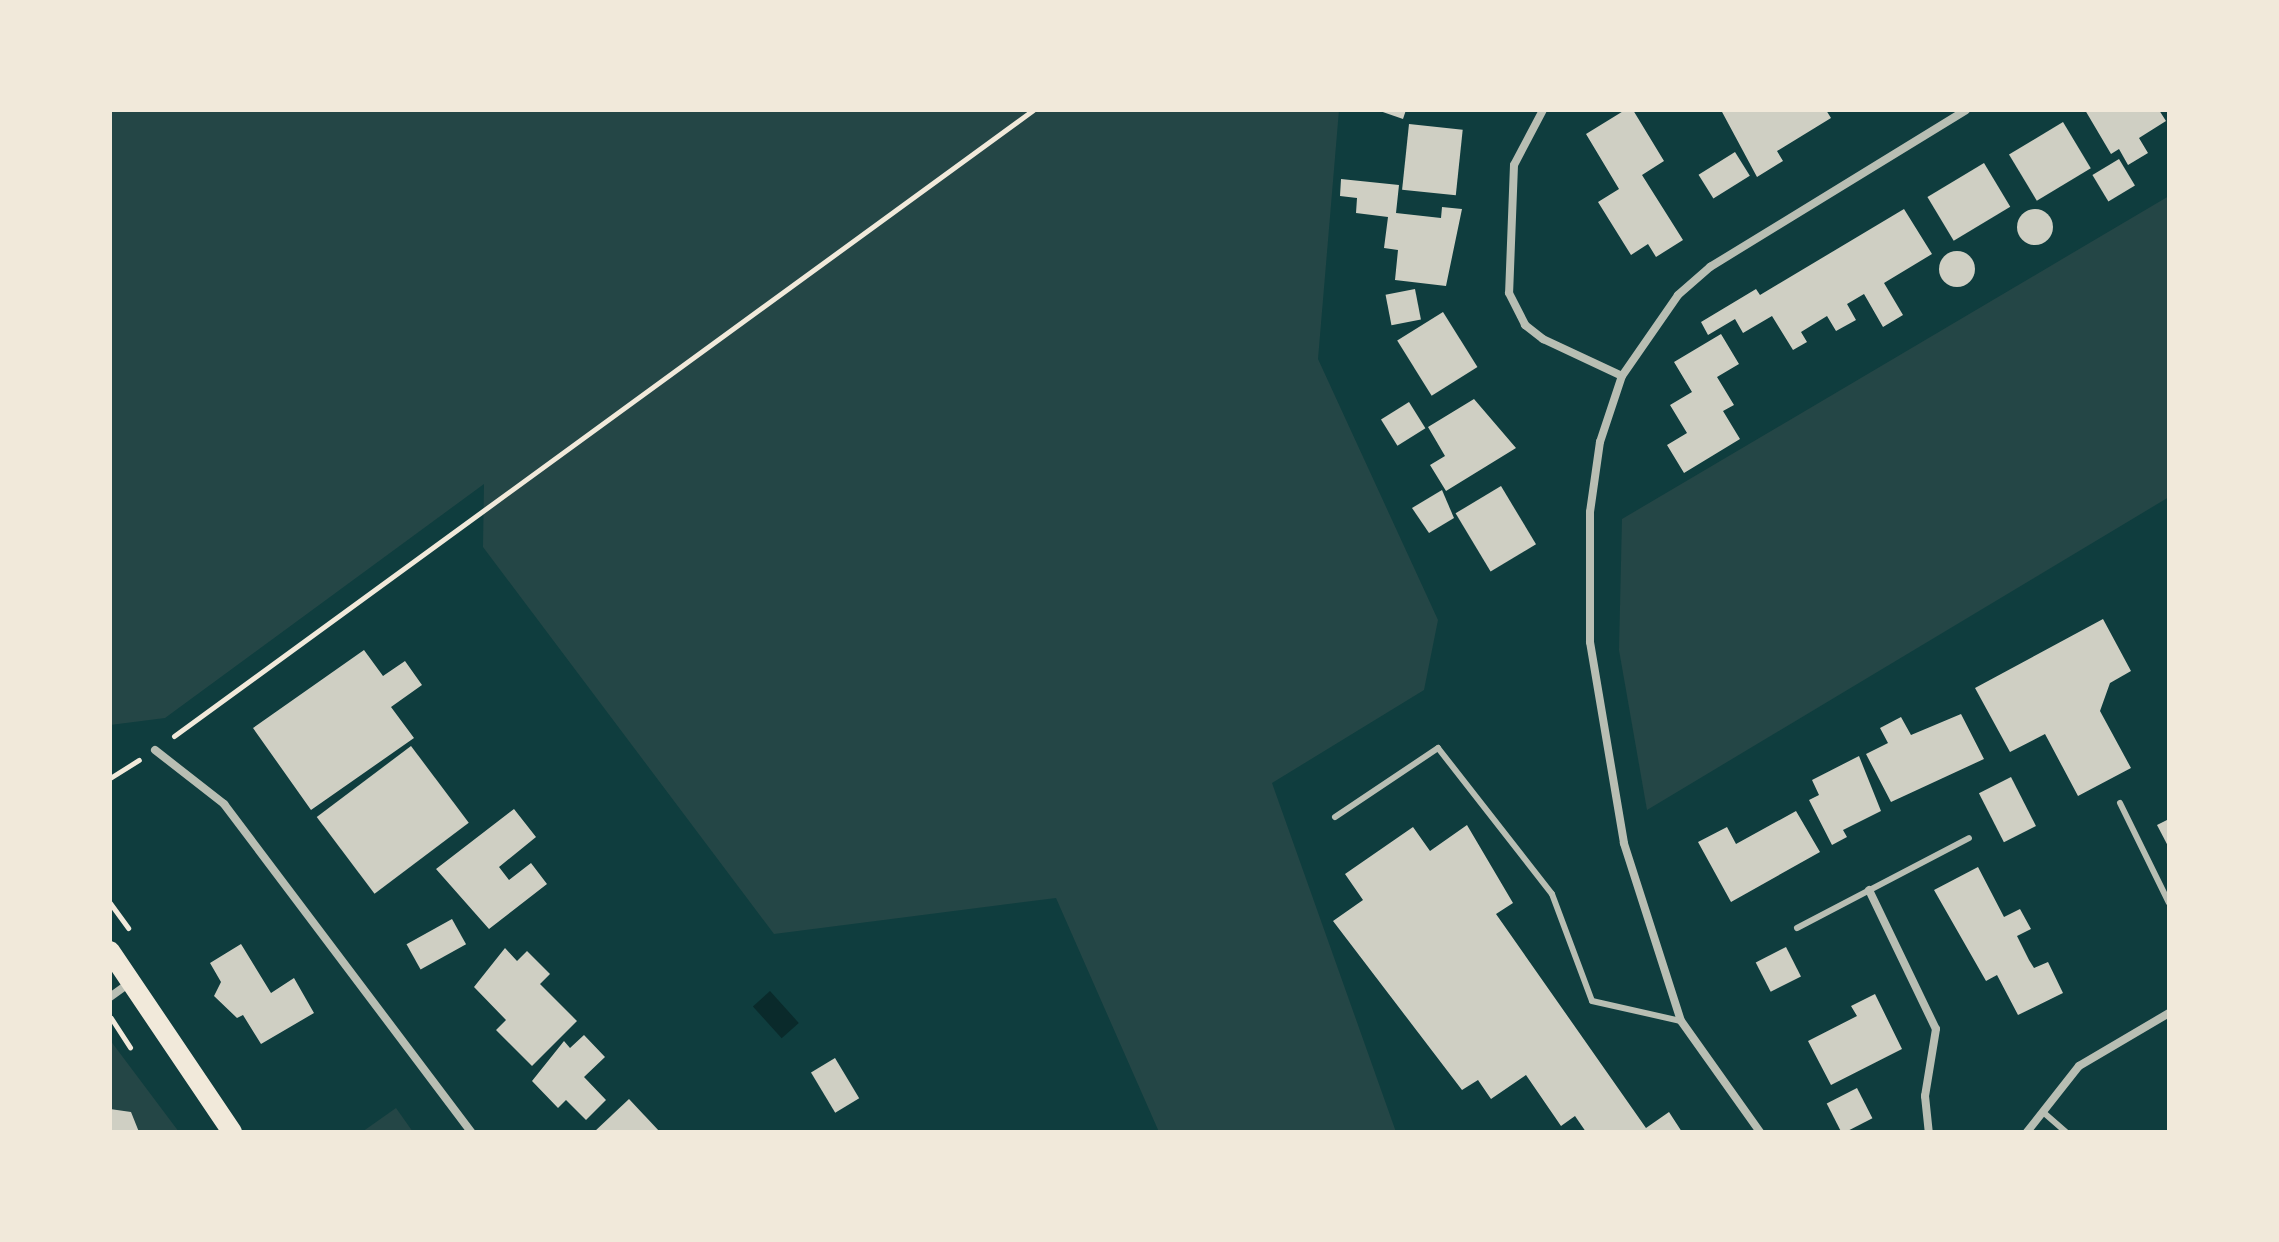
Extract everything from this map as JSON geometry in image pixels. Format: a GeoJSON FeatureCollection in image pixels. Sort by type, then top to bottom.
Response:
{"type":"FeatureCollection","features":[{"type":"Feature","properties":{"kind":"main road"},"geometry":{"type":"LineString","coordinates":[[110,951],[232,1132]]}},
{"type":"Feature","properties":{"kind":"street"},"geometry":{"type":"LineString","coordinates":[[1543,110],[1514,165],[1509,293],[1525,325],[1543,339],[1622,376]]}},
{"type":"Feature","properties":{"kind":"street"},"geometry":{"type":"LineString","coordinates":[[1760,1132],[1681,1021],[1624,843],[1590,642],[1590,512],[1600,442],[1622,376],[1653,323],[1710,267],[1966,110]]}},
{"type":"Feature","properties":{"kind":"street"},"geometry":{"type":"LineString","coordinates":[[155,750],[224,804],[471,1132]]}},
{"type":"Feature","properties":{"kind":"street"},"geometry":{"type":"LineString","coordinates":[[1869,890],[1936,1029],[1924,1106],[1929,1132]]}},
{"type":"Feature","properties":{"kind":"street"},"geometry":{"type":"LineString","coordinates":[[110,997],[131,981]]}},
{"type":"Feature","properties":{"kind":"street"},"geometry":{"type":"LineString","coordinates":[[2027,1132],[2079,1066],[2169,1013]]}},
{"type":"Feature","properties":{"kind":"lane"},"geometry":{"type":"LineString","coordinates":[[1335,817],[1438,748],[1552,894],[1592,1001],[1681,1021]]}},
{"type":"Feature","properties":{"kind":"lane"},"geometry":{"type":"LineString","coordinates":[[2120,803],[2169,903]]}},
{"type":"Feature","properties":{"kind":"lane"},"geometry":{"type":"LineString","coordinates":[[1797,928],[1969,838]]}},
{"type":"Feature","properties":{"kind":"lane"},"geometry":{"type":"LineString","coordinates":[[2043,1112],[2066,1132]]}},
{"type":"Feature","properties":{"kind":"path"},"geometry":{"type":"LineString","coordinates":[[110,778],[155,750],[1033,110]]}},
{"type":"Feature","properties":{"kind":"path"},"geometry":{"type":"LineString","coordinates":[[110,1017],[130,1047]]}},
{"type":"Feature","properties":{"kind":"shaded area"},"geometry":{"type":"Polygon","coordinates":[[[110,110],[1339,110],[1318,359],[1438,620],[1424,690],[1272,783],[1396,1132],[1159,1132],[1056,898],[774,934],[483,547],[484,484],[165,718],[110,725],[110,110]]]}},
{"type":"Feature","properties":{"kind":"shaded area"},"geometry":{"type":"Polygon","coordinates":[[[2169,196],[2169,497],[1647,810],[1619,650],[1622,519],[2169,196]]]}},
{"type":"Feature","properties":{"kind":"shaded area"},"geometry":{"type":"Polygon","coordinates":[[[770,991],[799,1023],[782,1038],[753,1006],[770,991]]]}},
{"type":"Feature","properties":{"kind":"shaded area"},"geometry":{"type":"Polygon","coordinates":[[[110,1040],[179,1132],[110,1132],[110,1040]]]}},
{"type":"Feature","properties":{"kind":"shaded area"},"geometry":{"type":"Polygon","coordinates":[[[396,1108],[413,1132],[362,1132],[396,1108]]]}},
{"type":"Feature","properties":{"kind":"building"},"geometry":{"type":"Polygon","coordinates":[[[1377,110],[1406,110],[1403,119],[1377,110]]]}},
{"type":"Feature","properties":{"kind":"building"},"geometry":{"type":"Polygon","coordinates":[[[1625,110],[1633,110],[1664,161],[1642,175],[1683,240],[1656,257],[1648,244],[1631,255],[1598,202],[1619,189],[1586,134],[1625,110]]]}},
{"type":"Feature","properties":{"kind":"building"},"geometry":{"type":"Polygon","coordinates":[[[1721,110],[1826,110],[1831,118],[1777,151],[1783,161],[1757,177],[1721,110]]]}},
{"type":"Feature","properties":{"kind":"building"},"geometry":{"type":"Polygon","coordinates":[[[2085,110],[2159,110],[2166,121],[2139,138],[2148,153],[2128,165],[2119,149],[2111,154],[2085,110]]]}},
{"type":"Feature","properties":{"kind":"building"},"geometry":{"type":"Polygon","coordinates":[[[2063,122],[2091,168],[2037,201],[2009,154],[2063,122]]]}},
{"type":"Feature","properties":{"kind":"building"},"geometry":{"type":"Polygon","coordinates":[[[1409,124],[1463,130],[1456,195],[1402,190],[1409,124]]]}},
{"type":"Feature","properties":{"kind":"building"},"geometry":{"type":"Polygon","coordinates":[[[1735,152],[1750,176],[1713,199],[1699,175],[1735,152]]]}},
{"type":"Feature","properties":{"kind":"building"},"geometry":{"type":"Polygon","coordinates":[[[2119,159],[2135,186],[2108,202],[2092,175],[2119,159]]]}},
{"type":"Feature","properties":{"kind":"building"},"geometry":{"type":"Polygon","coordinates":[[[1984,163],[2010,207],[1954,241],[1927,197],[1984,163]]]}},
{"type":"Feature","properties":{"kind":"building"},"geometry":{"type":"Polygon","coordinates":[[[1341,179],[1399,185],[1396,213],[1441,218],[1442,207],[1462,209],[1446,286],[1395,280],[1398,250],[1384,248],[1388,217],[1356,213],[1357,198],[1340,196],[1341,179]]]}},
{"type":"Feature","properties":{"kind":"building"},"geometry":{"type":"Polygon","coordinates":[[[1904,209],[1932,254],[1884,283],[1903,315],[1883,327],[1864,294],[1847,304],[1856,320],[1836,331],[1827,316],[1801,332],[1807,342],[1793,350],[1772,316],[1743,333],[1735,319],[1708,335],[1701,322],[1756,289],[1760,295],[1904,209]]]}},
{"type":"Feature","properties":{"kind":"building"},"geometry":{"type":"Polygon","coordinates":[[[2035,209],[2048,214],[2053,227],[2048,240],[2035,245],[2022,240],[2017,227],[2022,214],[2035,209]]]}},
{"type":"Feature","properties":{"kind":"building"},"geometry":{"type":"Polygon","coordinates":[[[1957,251],[1970,256],[1975,269],[1970,282],[1957,287],[1944,282],[1939,269],[1944,256],[1957,251]]]}},
{"type":"Feature","properties":{"kind":"building"},"geometry":{"type":"Polygon","coordinates":[[[1415,289],[1421,319],[1391,325],[1386,295],[1415,289]]]}},
{"type":"Feature","properties":{"kind":"building"},"geometry":{"type":"Polygon","coordinates":[[[1443,312],[1477,367],[1432,396],[1397,341],[1443,312]]]}},
{"type":"Feature","properties":{"kind":"building"},"geometry":{"type":"Polygon","coordinates":[[[1721,334],[1739,364],[1717,377],[1734,405],[1723,411],[1740,439],[1684,473],[1667,445],[1687,433],[1670,405],[1692,392],[1674,362],[1721,334]]]}},
{"type":"Feature","properties":{"kind":"building"},"geometry":{"type":"Polygon","coordinates":[[[1474,399],[1516,448],[1446,491],[1430,465],[1445,456],[1428,427],[1474,399]]]}},
{"type":"Feature","properties":{"kind":"building"},"geometry":{"type":"Polygon","coordinates":[[[1409,402],[1425,428],[1397,446],[1381,419],[1409,402]]]}},
{"type":"Feature","properties":{"kind":"building"},"geometry":{"type":"Polygon","coordinates":[[[1501,486],[1536,544],[1491,572],[1456,513],[1501,486]]]}},
{"type":"Feature","properties":{"kind":"building"},"geometry":{"type":"Polygon","coordinates":[[[1442,490],[1454,518],[1429,533],[1412,508],[1442,490]]]}},
{"type":"Feature","properties":{"kind":"building"},"geometry":{"type":"Polygon","coordinates":[[[2103,619],[2131,671],[2110,683],[2100,711],[2131,768],[2078,796],[2045,734],[2010,752],[1975,688],[2103,619]]]}},
{"type":"Feature","properties":{"kind":"building"},"geometry":{"type":"Polygon","coordinates":[[[364,650],[383,676],[405,661],[422,685],[391,707],[414,738],[311,810],[253,728],[364,650]]]}},
{"type":"Feature","properties":{"kind":"building"},"geometry":{"type":"Polygon","coordinates":[[[1961,714],[1984,759],[1891,802],[1866,754],[1888,743],[1880,728],[1901,717],[1911,735],[1961,714]]]}},
{"type":"Feature","properties":{"kind":"building"},"geometry":{"type":"Polygon","coordinates":[[[411,746],[469,823],[375,894],[317,817],[411,746]]]}},
{"type":"Feature","properties":{"kind":"building"},"geometry":{"type":"Polygon","coordinates":[[[1859,756],[1881,811],[1843,830],[1847,837],[1832,845],[1809,800],[1819,795],[1812,780],[1859,756]]]}},
{"type":"Feature","properties":{"kind":"building"},"geometry":{"type":"Polygon","coordinates":[[[2011,777],[2036,826],[2004,842],[1979,793],[2011,777]]]}},
{"type":"Feature","properties":{"kind":"building"},"geometry":{"type":"Polygon","coordinates":[[[514,809],[536,837],[499,867],[509,880],[531,863],[547,884],[489,929],[436,869],[514,809]]]}},
{"type":"Feature","properties":{"kind":"building"},"geometry":{"type":"Polygon","coordinates":[[[1796,811],[1820,852],[1731,902],[1698,842],[1727,827],[1736,844],[1796,811]]]}},
{"type":"Feature","properties":{"kind":"building"},"geometry":{"type":"Polygon","coordinates":[[[2169,819],[2169,848],[2157,825],[2169,819]]]}},
{"type":"Feature","properties":{"kind":"building"},"geometry":{"type":"Polygon","coordinates":[[[1467,825],[1513,903],[1496,914],[1646,1128],[1669,1112],[1682,1132],[1586,1132],[1575,1116],[1561,1126],[1526,1075],[1491,1099],[1478,1080],[1462,1090],[1333,921],[1363,900],[1345,874],[1413,827],[1430,851],[1467,825]]]}},
{"type":"Feature","properties":{"kind":"building"},"geometry":{"type":"Polygon","coordinates":[[[1978,867],[2004,917],[2020,909],[2031,929],[2017,936],[2029,960],[2034,968],[2048,962],[2063,993],[2018,1015],[1997,975],[1986,981],[1934,890],[1978,867]]]}},
{"type":"Feature","properties":{"kind":"building"},"geometry":{"type":"Polygon","coordinates":[[[452,919],[466,944],[421,970],[407,944],[452,919]]]}},
{"type":"Feature","properties":{"kind":"building"},"geometry":{"type":"Polygon","coordinates":[[[241,944],[271,993],[294,978],[314,1013],[261,1044],[243,1015],[237,1018],[214,996],[221,982],[210,963],[241,944]]]}},
{"type":"Feature","properties":{"kind":"building"},"geometry":{"type":"Polygon","coordinates":[[[1786,947],[1801,976],[1771,992],[1756,962],[1786,947]]]}},
{"type":"Feature","properties":{"kind":"building"},"geometry":{"type":"Polygon","coordinates":[[[505,948],[517,961],[527,951],[550,974],[540,984],[577,1021],[532,1066],[496,1030],[506,1020],[474,987],[505,948]]]}},
{"type":"Feature","properties":{"kind":"building"},"geometry":{"type":"Polygon","coordinates":[[[1875,994],[1902,1049],[1831,1085],[1808,1041],[1857,1016],[1851,1006],[1875,994]]]}},
{"type":"Feature","properties":{"kind":"building"},"geometry":{"type":"Polygon","coordinates":[[[584,1035],[605,1057],[584,1077],[606,1100],[586,1120],[566,1100],[558,1108],[532,1081],[564,1041],[570,1048],[584,1035]]]}},
{"type":"Feature","properties":{"kind":"building"},"geometry":{"type":"Polygon","coordinates":[[[835,1058],[859,1098],[835,1113],[811,1072],[835,1058]]]}},
{"type":"Feature","properties":{"kind":"building"},"geometry":{"type":"Polygon","coordinates":[[[1857,1088],[1872,1118],[1841,1132],[1827,1103],[1857,1088]]]}},
{"type":"Feature","properties":{"kind":"building"},"geometry":{"type":"Polygon","coordinates":[[[629,1099],[660,1132],[594,1132],[629,1099]]]}},
{"type":"Feature","properties":{"kind":"building"},"geometry":{"type":"Polygon","coordinates":[[[110,1109],[131,1112],[139,1132],[110,1132],[110,1109]]]}}]}
